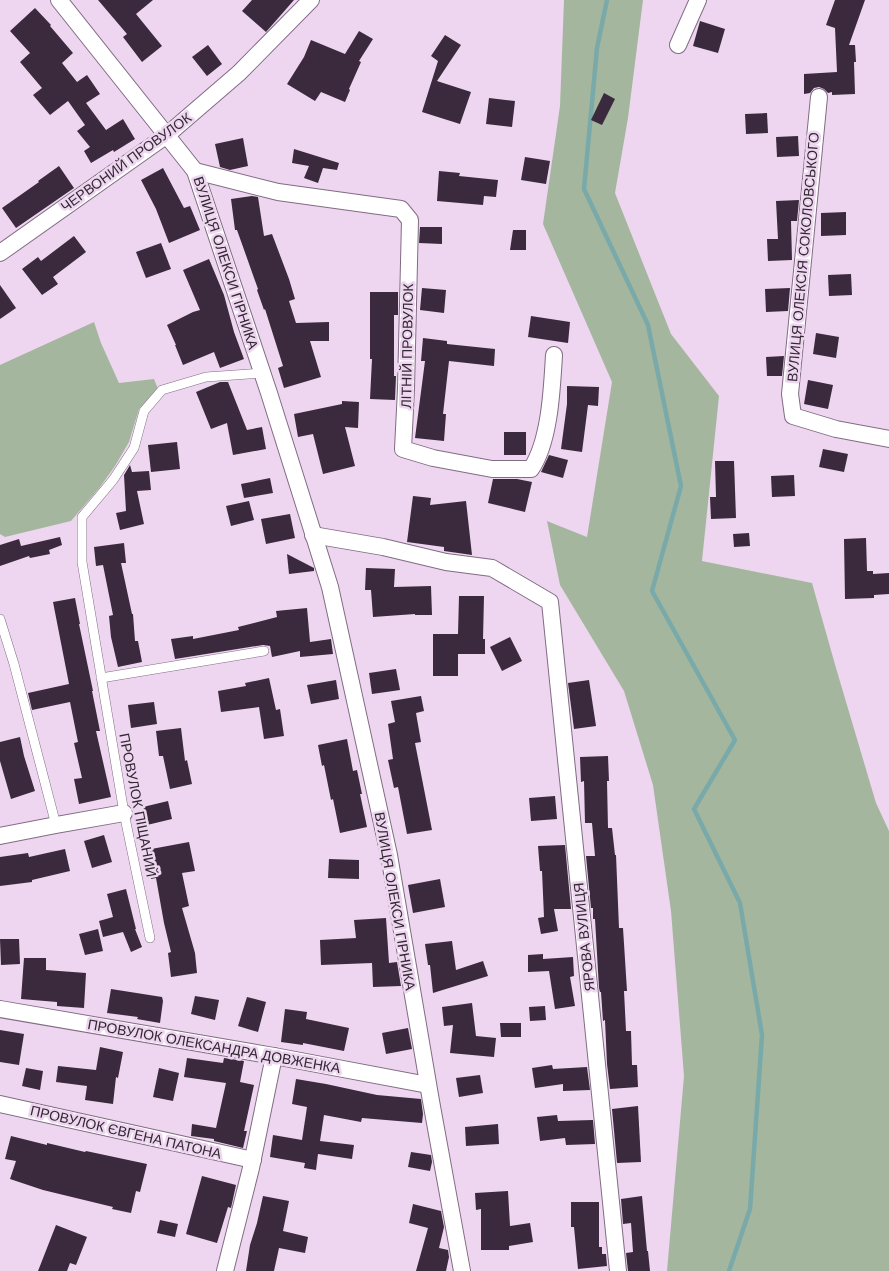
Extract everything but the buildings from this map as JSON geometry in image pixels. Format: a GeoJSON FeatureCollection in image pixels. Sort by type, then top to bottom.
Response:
{"type":"FeatureCollection","features":[{"type":"Feature","properties":{"kind":"street","name":"ВУЛИЦЯ ОЛЕКСИ ГІРНИКА"},"geometry":{"type":"LineString","coordinates":[[59,0],[195,171],[262,373],[330,588],[388,855],[462,1271]]}},
{"type":"Feature","properties":{"kind":"street","name":"ЧЕРВОНИЙ ПРОВУЛОК"},"geometry":{"type":"LineString","coordinates":[[0,253],[167,135],[239,73],[311,0]]}},
{"type":"Feature","properties":{"kind":"street"},"geometry":{"type":"LineString","coordinates":[[678,45],[698,0]]}},
{"type":"Feature","properties":{"kind":"street","name":"ВУЛИЦЯ ОЛЕКСІЯ СОКОЛОВСЬКОГО"},"geometry":{"type":"LineString","coordinates":[[818,97],[790,394],[793,416],[836,429],[889,439]]}},
{"type":"Feature","properties":{"kind":"street","name":"ЛІТНІЙ ПРОВУЛОК"},"geometry":{"type":"LineString","coordinates":[[195,171],[278,192],[401,208],[410,220],[404,449],[433,458],[492,469],[530,469],[537,460],[551,402],[554,354]]}},
{"type":"Feature","properties":{"kind":"street","name":"ЯРОВА ВУЛИЦЯ"},"geometry":{"type":"LineString","coordinates":[[313,535],[382,547],[446,562],[492,568],[550,602],[618,1271]]}},
{"type":"Feature","properties":{"kind":"street"},"geometry":{"type":"LineString","coordinates":[[0,836],[124,813]]}},
{"type":"Feature","properties":{"kind":"street","name":"ПРОВУЛОК ОЛЕКСАНДРА ДОВЖЕНКА"},"geometry":{"type":"LineString","coordinates":[[0,1009],[274,1056],[428,1085]]}},
{"type":"Feature","properties":{"kind":"street"},"geometry":{"type":"LineString","coordinates":[[225,1271],[252,1160],[274,1056]]}},
{"type":"Feature","properties":{"kind":"street","name":"ПРОВУЛОК ЄВГЕНА ПАТОНА"},"geometry":{"type":"LineString","coordinates":[[0,1104],[252,1160]]}},
{"type":"Feature","properties":{"kind":"lane","name":"ПРОВУЛОК ПІЩАНИЙ"},"geometry":{"type":"LineString","coordinates":[[150,938],[124,813],[82,562],[82,517],[113,480],[134,448],[144,411],[162,390],[206,377],[262,373]]}},
{"type":"Feature","properties":{"kind":"lane"},"geometry":{"type":"LineString","coordinates":[[0,619],[14,664],[56,825]]}},
{"type":"Feature","properties":{"kind":"lane"},"geometry":{"type":"LineString","coordinates":[[101,678],[264,651]]}},
{"type":"Feature","properties":{"kind":"green space"},"geometry":{"type":"Polygon","coordinates":[[[564,0],[643,0],[628,118],[615,193],[671,334],[719,396],[702,561],[812,583],[876,803],[889,831],[889,1271],[667,1271],[684,1076],[671,911],[653,785],[624,691],[560,585],[547,521],[587,537],[612,382],[543,224],[560,106],[564,0]]]}},
{"type":"Feature","properties":{"kind":"green space"},"geometry":{"type":"Polygon","coordinates":[[[94,322],[119,383],[154,379],[158,389],[139,409],[129,442],[115,466],[71,521],[5,537],[0,534],[0,365],[94,322]]]}},
{"type":"Feature","properties":{"kind":"waterway"},"geometry":{"type":"LineString","coordinates":[[607,0],[597,48],[584,189],[648,325],[681,486],[652,591],[735,740],[694,809],[740,903],[762,1035],[750,1209],[729,1271]]}}]}
